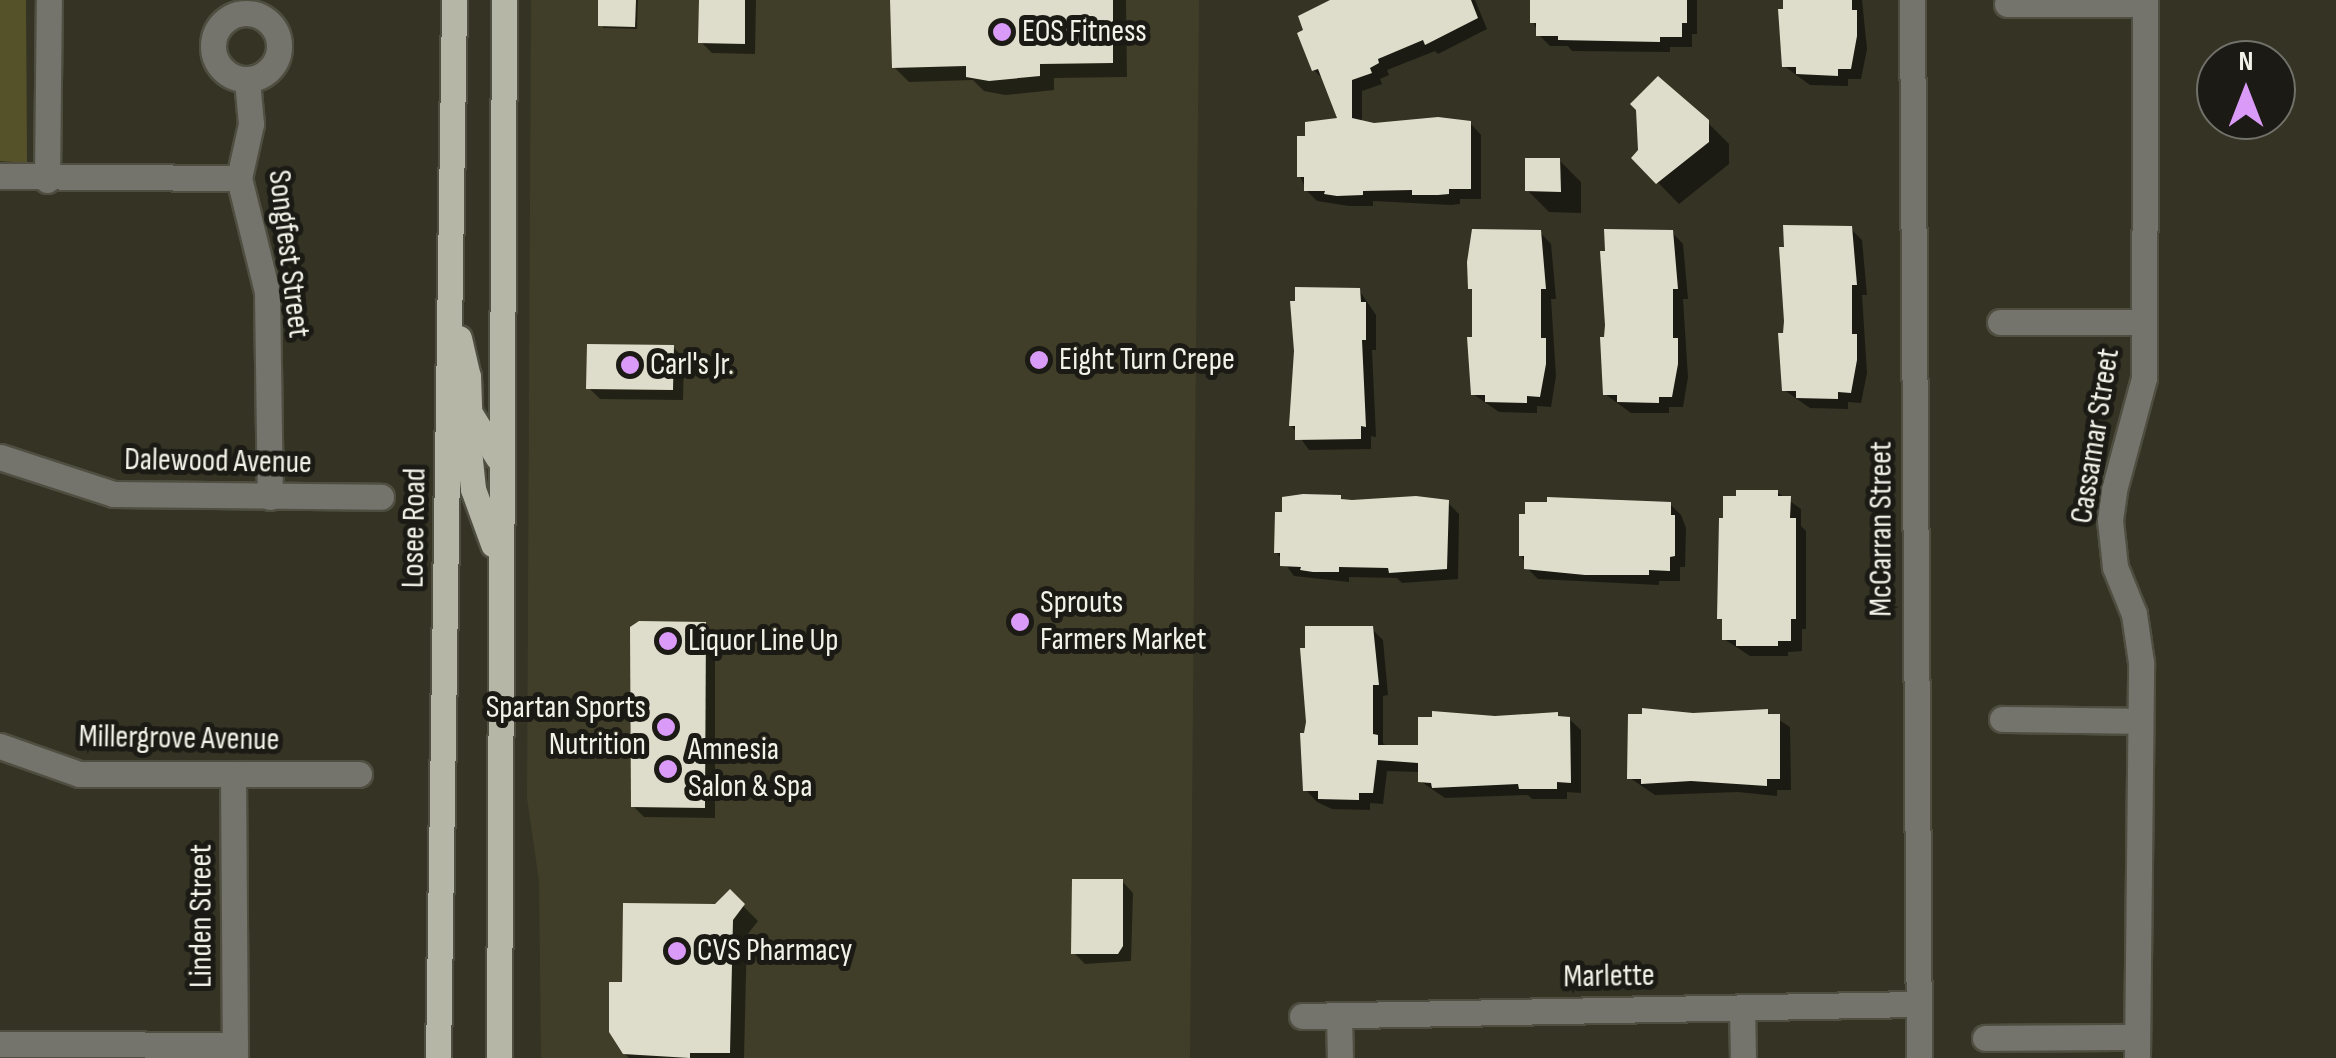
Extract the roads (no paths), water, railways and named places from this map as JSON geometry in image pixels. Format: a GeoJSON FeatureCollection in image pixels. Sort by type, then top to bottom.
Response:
{"type":"FeatureCollection","features":[{"type":"Feature","properties":{"kind":"main road","name":"Losee Road"},"geometry":{"type":"LineString","coordinates":[[438,1058],[454,0]]}},
{"type":"Feature","properties":{"kind":"main road"},"geometry":{"type":"LineString","coordinates":[[499,1058],[498,558],[504,0]]}},
{"type":"Feature","properties":{"kind":"main road"},"geometry":{"type":"LineString","coordinates":[[450,299],[468,376],[469,412],[499,460]]}},
{"type":"Feature","properties":{"kind":"main road"},"geometry":{"type":"LineString","coordinates":[[450,418],[470,460],[473,489],[498,558]]}},
{"type":"Feature","properties":{"kind":"street"},"geometry":{"type":"LineString","coordinates":[[47,180],[49,0]]}},
{"type":"Feature","properties":{"kind":"street","name":"McCarran Street"},"geometry":{"type":"LineString","coordinates":[[1912,0],[1919,1058]]}},
{"type":"Feature","properties":{"kind":"street"},"geometry":{"type":"LineString","coordinates":[[2007,4],[2145,2]]}},
{"type":"Feature","properties":{"kind":"street","name":"Cassamar Street"},"geometry":{"type":"LineString","coordinates":[[2137,1048],[2138,634],[2116,566],[2110,520],[2114,490],[2144,378],[2145,2]]}},
{"type":"Feature","properties":{"kind":"street","name":"Songfest Street"},"geometry":{"type":"LineString","coordinates":[[247,80],[251,124],[240,178],[267,292],[270,497]]}},
{"type":"Feature","properties":{"kind":"street"},"geometry":{"type":"LineString","coordinates":[[0,176],[47,180],[240,178]]}},
{"type":"Feature","properties":{"kind":"street"},"geometry":{"type":"LineString","coordinates":[[2000,322],[2144,322]]}},
{"type":"Feature","properties":{"kind":"street","name":"Dalewood Avenue"},"geometry":{"type":"LineString","coordinates":[[0,457],[113,494],[381,497]]}},
{"type":"Feature","properties":{"kind":"street"},"geometry":{"type":"LineString","coordinates":[[2002,719],[2138,720]]}},
{"type":"Feature","properties":{"kind":"street","name":"Millergrove Avenue"},"geometry":{"type":"LineString","coordinates":[[0,746],[79,774],[360,774]]}},
{"type":"Feature","properties":{"kind":"street","name":"Linden Street"},"geometry":{"type":"LineString","coordinates":[[233,774],[235,1051]]}},
{"type":"Feature","properties":{"kind":"street","name":"Marlette"},"geometry":{"type":"LineString","coordinates":[[1302,1016],[1918,1004]]}},
{"type":"Feature","properties":{"kind":"street"},"geometry":{"type":"LineString","coordinates":[[1742,1007],[1743,1058]]}},
{"type":"Feature","properties":{"kind":"street"},"geometry":{"type":"LineString","coordinates":[[1339,1015],[1340,1058]]}},
{"type":"Feature","properties":{"kind":"street"},"geometry":{"type":"LineString","coordinates":[[1985,1038],[2137,1048]]}},
{"type":"Feature","properties":{"kind":"street"},"geometry":{"type":"LineString","coordinates":[[0,1044],[235,1051]]}},
{"type":"Feature","properties":{"kind":"place","name":"EOS Fitness"},"geometry":{"type":"Point","coordinates":[1002,32]}},
{"type":"Feature","properties":{"kind":"place","name":"Eight Turn Crepe"},"geometry":{"type":"Point","coordinates":[1039,360]}},
{"type":"Feature","properties":{"kind":"place","name":"Carl's Jr."},"geometry":{"type":"Point","coordinates":[630,365]}},
{"type":"Feature","properties":{"kind":"place","name":"Sprouts Farmers Market"},"geometry":{"type":"Point","coordinates":[1020,622]}},
{"type":"Feature","properties":{"kind":"place","name":"Liquor Line Up"},"geometry":{"type":"Point","coordinates":[668,641]}},
{"type":"Feature","properties":{"kind":"place","name":"Spartan Sports Nutrition"},"geometry":{"type":"Point","coordinates":[666,727]}},
{"type":"Feature","properties":{"kind":"place","name":"Amnesia Salon & Spa"},"geometry":{"type":"Point","coordinates":[668,769]}},
{"type":"Feature","properties":{"kind":"place","name":"CVS Pharmacy"},"geometry":{"type":"Point","coordinates":[677,951]}}]}
